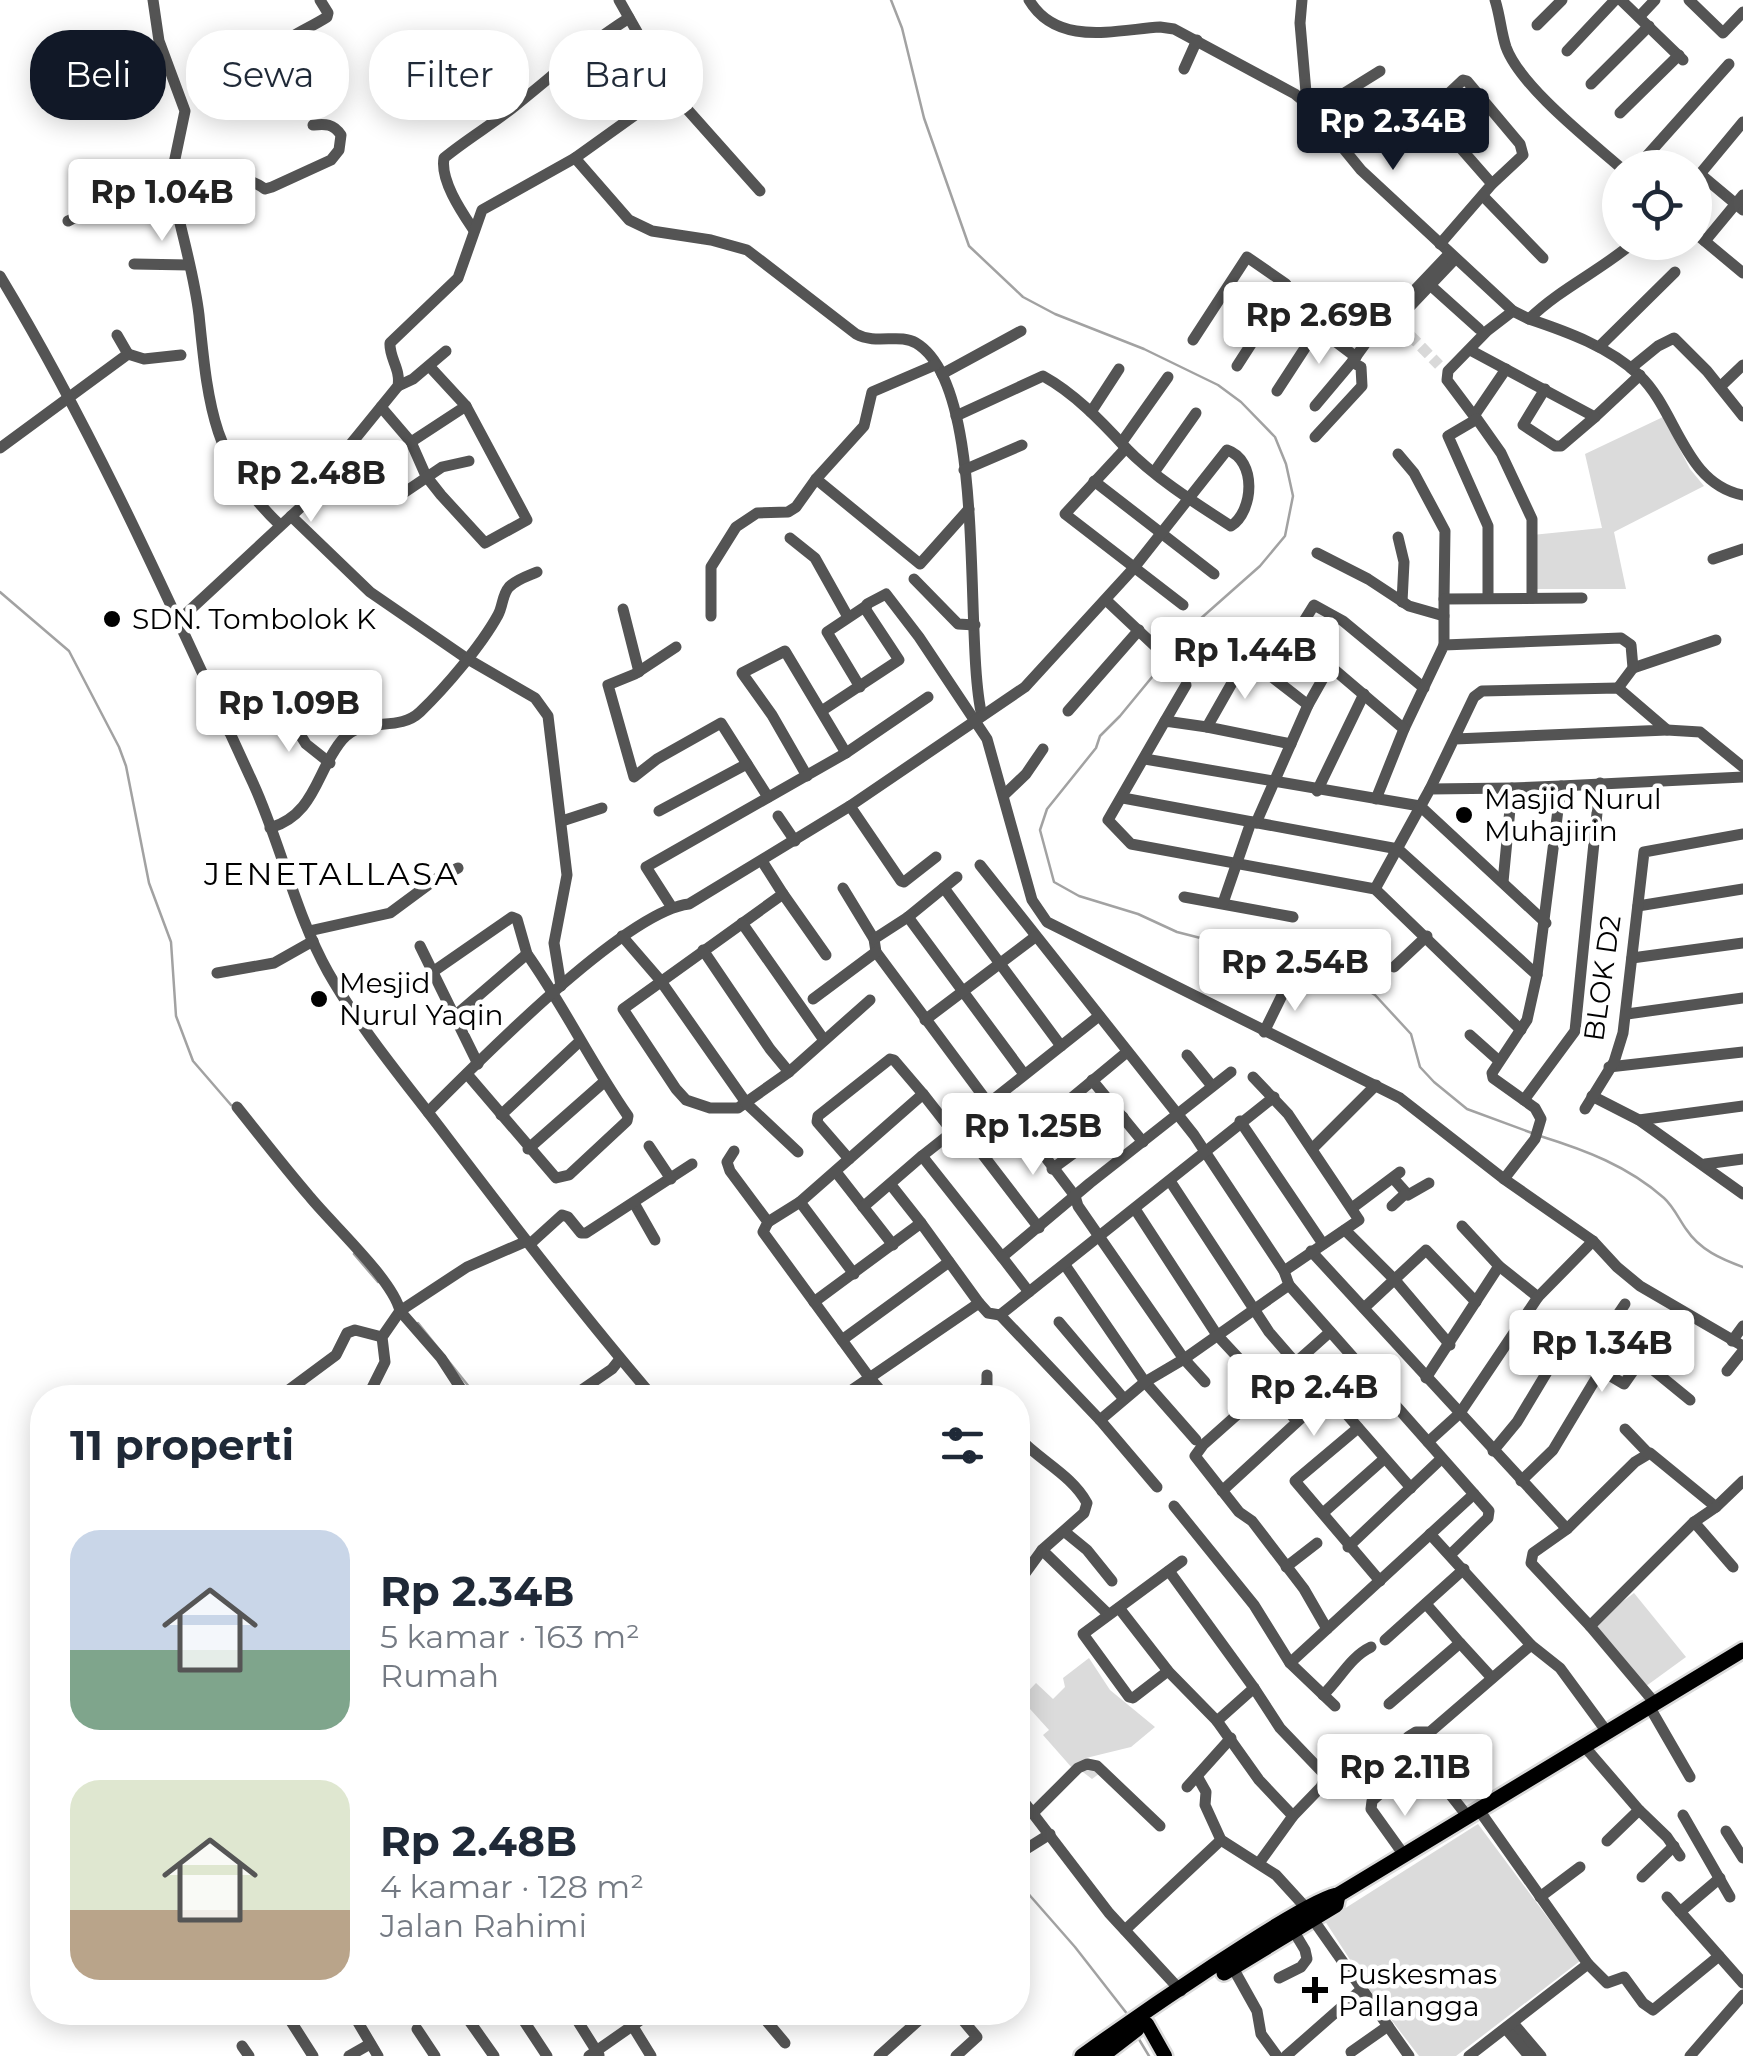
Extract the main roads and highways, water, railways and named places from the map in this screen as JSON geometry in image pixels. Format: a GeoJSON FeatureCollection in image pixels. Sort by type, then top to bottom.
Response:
{"type":"FeatureCollection","features":[{"type":"Feature","properties":{"kind":"highway"},"geometry":{"type":"LineString","coordinates":[[1102,2056],[1181,1990],[1310,1914],[1336,1904],[1338,1896],[1743,1650]]}},
{"type":"Feature","properties":{"kind":"highway"},"geometry":{"type":"LineString","coordinates":[[1082,2056],[1233,1968],[1293,1930],[1310,1914]]}},
{"type":"Feature","properties":{"kind":"main road"},"geometry":{"type":"LineString","coordinates":[[1136,2026],[1166,2056]]}},
{"type":"Feature","properties":{"kind":"waterway"},"geometry":{"type":"LineString","coordinates":[[891,0],[902,28],[924,118],[969,246],[1023,297],[1144,349],[1218,385],[1241,402],[1275,437],[1293,496],[1285,536],[1260,566],[1199,620],[1100,736],[1096,748],[1047,809],[1040,830],[1054,882],[1079,896],[1138,914],[1177,932],[1267,955],[1295,953],[1337,972],[1375,995],[1411,1034],[1420,1067],[1434,1082],[1467,1109],[1532,1133]]}},
{"type":"Feature","properties":{"kind":"waterway"},"geometry":{"type":"LineString","coordinates":[[0,592],[69,651],[119,747],[149,883],[171,942],[176,1016],[193,1061],[231,1105]]}},
{"type":"Feature","properties":{"kind":"waterway"},"geometry":{"type":"LineString","coordinates":[[1540,1136],[1590,1153],[1636,1177],[1667,1201],[1698,1243],[1743,1267]]}},
{"type":"Feature","properties":{"kind":"waterway"},"geometry":{"type":"LineString","coordinates":[[354,1254],[378,1282]]}},
{"type":"Feature","properties":{"kind":"waterway"},"geometry":{"type":"LineString","coordinates":[[418,1323],[468,1385]]}},
{"type":"Feature","properties":{"kind":"waterway"},"geometry":{"type":"LineString","coordinates":[[1030,1896],[1128,2015]]}},
{"type":"Feature","properties":{"kind":"waterway"},"geometry":{"type":"LineString","coordinates":[[1137,2036],[1149,2056]]}},
{"type":"Feature","properties":{"kind":"tunnel"},"geometry":{"type":"LineString","coordinates":[[1398,323],[1439,365]]}},
{"type":"Feature","properties":{"kind":"place","name":"SDN. Tombolok K"},"geometry":{"type":"Point","coordinates":[112,619]}},
{"type":"Feature","properties":{"kind":"place","name":"Masjid Nurul Muhajirin"},"geometry":{"type":"Point","coordinates":[1464,815]}},
{"type":"Feature","properties":{"kind":"place","name":"Mesjid Nurul Yaqin"},"geometry":{"type":"Point","coordinates":[319,999]}},
{"type":"Feature","properties":{"kind":"place","name":"Puskesmas Pallangga"},"geometry":{"type":"Point","coordinates":[1315,1990]}},
{"type":"Feature","properties":{"kind":"district","name":"JENETALLASA"},"geometry":{"type":"Point","coordinates":[332,873]}}]}
